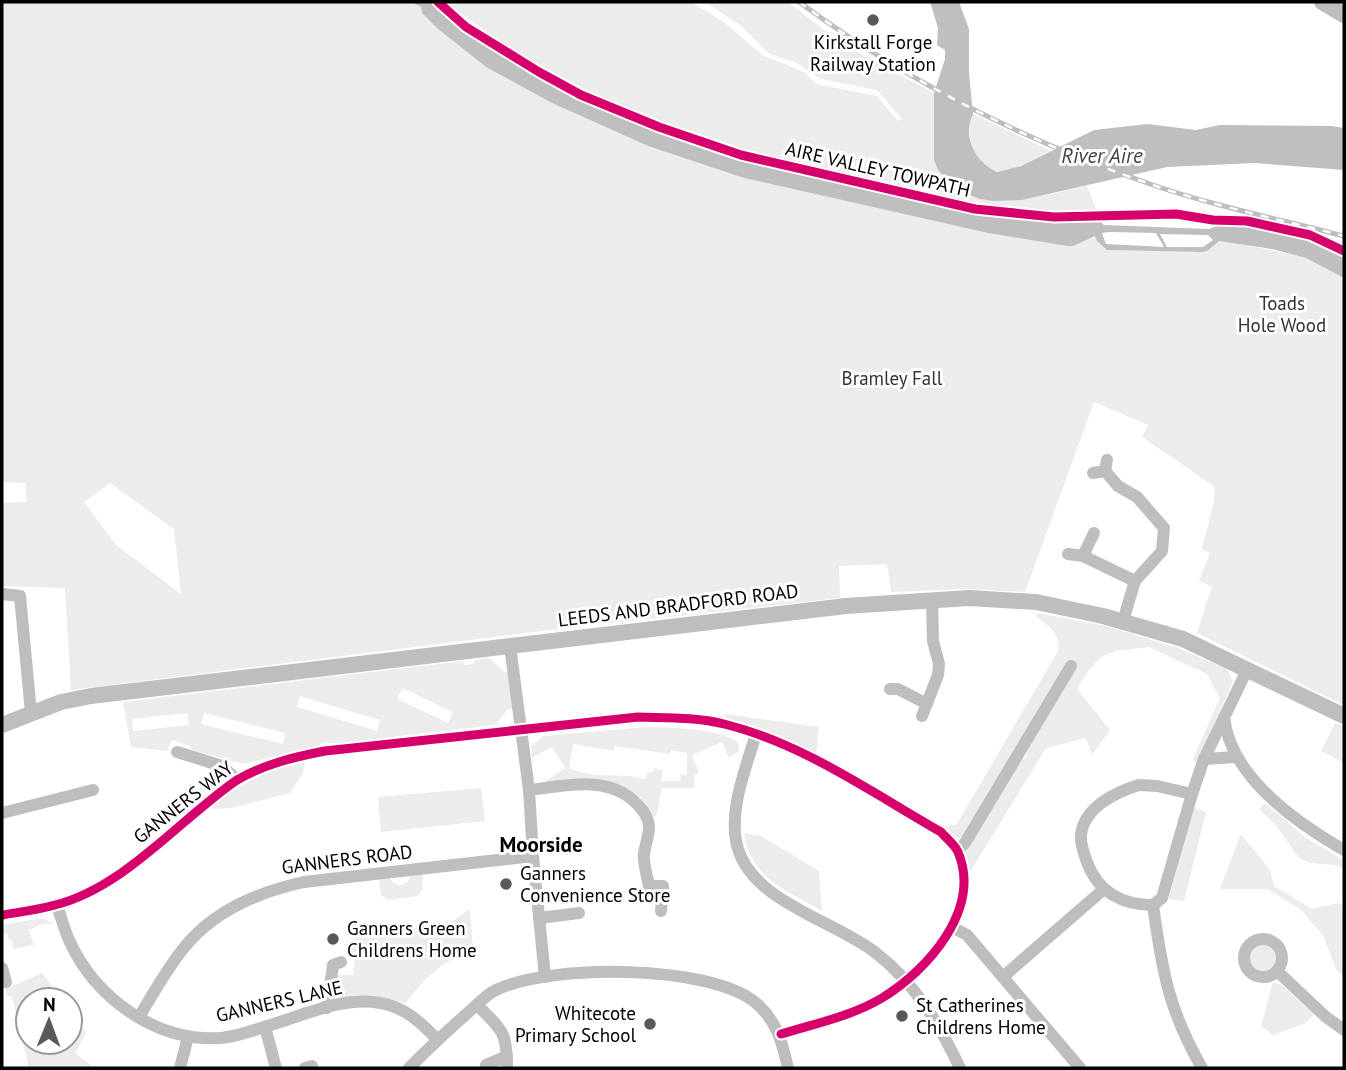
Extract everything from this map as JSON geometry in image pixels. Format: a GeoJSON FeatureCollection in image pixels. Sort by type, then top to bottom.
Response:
{"type":"FeatureCollection","features":[{"type":"Feature","properties":{"kind":"main road"},"geometry":{"type":"LineString","coordinates":[[1322,2],[1344,15]]}},
{"type":"Feature","properties":{"kind":"main road","name":"LEEDS AND BRADFORD ROAD"},"geometry":{"type":"LineString","coordinates":[[2,725],[61,702],[91,696],[846,606],[969,598],[1036,602],[1123,621],[1183,639],[1344,716]]}},
{"type":"Feature","properties":{"kind":"street"},"geometry":{"type":"LineString","coordinates":[[1102,468],[1118,486],[1137,497],[1170,525],[1162,551],[1135,581],[1123,621]]}},
{"type":"Feature","properties":{"kind":"street"},"geometry":{"type":"LineString","coordinates":[[1083,556],[1094,533]]}},
{"type":"Feature","properties":{"kind":"street"},"geometry":{"type":"LineString","coordinates":[[1068,554],[1083,556],[1135,581]]}},
{"type":"Feature","properties":{"kind":"street"},"geometry":{"type":"LineString","coordinates":[[2,594],[20,596],[31,713]]}},
{"type":"Feature","properties":{"kind":"street"},"geometry":{"type":"LineString","coordinates":[[890,689],[898,689],[925,710],[935,686],[939,664],[933,641],[932,599]]}},
{"type":"Feature","properties":{"kind":"street"},"geometry":{"type":"LineString","coordinates":[[510,646],[529,790],[545,977]]}},
{"type":"Feature","properties":{"kind":"street"},"geometry":{"type":"LineString","coordinates":[[780,1034],[836,1018],[873,1002],[905,980],[937,950],[953,927],[963,900],[965,881],[958,850],[965,843],[1071,666]]}},
{"type":"Feature","properties":{"kind":"street"},"geometry":{"type":"LineString","coordinates":[[1192,794],[1139,785],[1122,790],[1094,810],[1081,836],[1090,871],[1104,890],[1118,900],[1136,905],[1153,905],[1162,898],[1204,759],[1247,670]]}},
{"type":"Feature","properties":{"kind":"street","name":"GANNERS WAY"},"geometry":{"type":"LineString","coordinates":[[2,915],[57,905],[90,891],[122,872],[237,780],[285,759],[326,751],[638,717],[684,718],[722,723],[803,753],[941,832],[958,850]]}},
{"type":"Feature","properties":{"kind":"street"},"geometry":{"type":"LineString","coordinates":[[1224,718],[1226,732],[1236,757],[1257,782],[1286,811],[1344,850]]}},
{"type":"Feature","properties":{"kind":"street"},"geometry":{"type":"LineString","coordinates":[[756,734],[734,828],[744,865],[755,879],[772,893],[876,953],[905,980],[941,1027],[960,1068]]}},
{"type":"Feature","properties":{"kind":"street"},"geometry":{"type":"LineString","coordinates":[[177,752],[222,766],[237,780]]}},
{"type":"Feature","properties":{"kind":"street"},"geometry":{"type":"LineString","coordinates":[[1204,759],[1236,757]]}},
{"type":"Feature","properties":{"kind":"street"},"geometry":{"type":"LineString","coordinates":[[529,790],[592,783],[629,796],[647,818],[649,828],[644,856],[645,870],[649,886],[663,886],[661,911]]}},
{"type":"Feature","properties":{"kind":"street"},"geometry":{"type":"LineString","coordinates":[[2,813],[93,790]]}},
{"type":"Feature","properties":{"kind":"street","name":"GANNERS ROAD"},"geometry":{"type":"LineString","coordinates":[[139,1017],[184,947],[212,922],[242,901],[271,889],[304,882],[533,856]]}},
{"type":"Feature","properties":{"kind":"street"},"geometry":{"type":"LineString","coordinates":[[1004,976],[1104,890]]}},
{"type":"Feature","properties":{"kind":"street","name":"GANNERS LANE"},"geometry":{"type":"LineString","coordinates":[[57,905],[69,940],[86,970],[122,1007],[160,1028],[188,1037],[222,1038],[327,1008],[360,1002],[380,1002],[414,1016],[437,1039]]}},
{"type":"Feature","properties":{"kind":"street"},"geometry":{"type":"LineString","coordinates":[[1153,905],[1169,998],[1185,1039],[1202,1068]]}},
{"type":"Feature","properties":{"kind":"street"},"geometry":{"type":"LineString","coordinates":[[539,918],[579,914]]}},
{"type":"Feature","properties":{"kind":"street"},"geometry":{"type":"LineString","coordinates":[[953,927],[967,935],[1004,976],[1080,1068]]}},
{"type":"Feature","properties":{"kind":"street"},"geometry":{"type":"LineString","coordinates":[[327,1008],[333,965],[341,962]]}},
{"type":"Feature","properties":{"kind":"street"},"geometry":{"type":"LineString","coordinates":[[2,968],[6,982]]}},
{"type":"Feature","properties":{"kind":"street"},"geometry":{"type":"LineString","coordinates":[[1277,971],[1326,1017],[1344,1030]]}},
{"type":"Feature","properties":{"kind":"street"},"geometry":{"type":"LineString","coordinates":[[409,1068],[437,1039],[494,991],[518,982],[545,977],[622,972],[652,973],[707,983],[754,1001],[768,1015],[780,1034],[788,1068]]}},
{"type":"Feature","properties":{"kind":"street"},"geometry":{"type":"LineString","coordinates":[[477,1005],[503,1031],[506,1042],[507,1062],[486,1065]]}},
{"type":"Feature","properties":{"kind":"street"},"geometry":{"type":"LineString","coordinates":[[265,1027],[276,1068]]}},
{"type":"Feature","properties":{"kind":"street"},"geometry":{"type":"LineString","coordinates":[[180,1068],[188,1037]]}},
{"type":"Feature","properties":{"kind":"green space"},"geometry":{"type":"Polygon","coordinates":[[[2,2],[411,2],[421,7],[422,13],[438,29],[486,67],[552,103],[648,146],[744,178],[988,233],[1067,246],[1096,236],[1107,250],[1201,252],[1224,240],[1306,258],[1344,278],[1344,705],[1197,633],[1212,586],[1199,581],[1210,553],[1202,549],[1215,487],[1142,437],[1148,425],[1094,402],[1025,592],[960,589],[891,592],[887,564],[839,566],[840,598],[558,629],[71,690],[65,588],[2,586],[2,503],[26,502],[26,483],[2,482],[2,2]],[[110,483],[84,502],[116,545],[181,594],[174,529],[110,483]]]}},
{"type":"Feature","properties":{"kind":"green space"},"geometry":{"type":"Polygon","coordinates":[[[447,2],[691,2],[724,22],[762,55],[804,72],[816,84],[877,96],[898,121],[902,119],[877,90],[821,79],[795,62],[770,54],[740,25],[705,2],[788,2],[842,44],[934,93],[934,160],[945,180],[961,192],[980,199],[1001,201],[1087,186],[1097,211],[1043,213],[980,206],[933,193],[923,181],[913,180],[914,189],[711,140],[639,114],[570,82],[506,44],[447,2]]]}},
{"type":"Feature","properties":{"kind":"green space"},"geometry":{"type":"Polygon","coordinates":[[[973,114],[1051,151],[1018,167],[997,172],[987,169],[979,161],[972,147],[970,126],[973,114]]]}},
{"type":"Feature","properties":{"kind":"green space"},"geometry":{"type":"Polygon","coordinates":[[[1037,613],[1106,626],[1178,648],[1227,669],[1233,681],[1196,764],[1193,759],[1220,698],[1207,674],[1149,647],[1116,651],[1101,657],[1077,689],[1110,730],[1092,755],[1086,738],[1046,748],[967,877],[964,853],[1017,763],[1026,758],[1075,664],[1068,661],[1020,746],[1013,749],[1011,760],[964,837],[952,838],[941,827],[957,824],[1058,651],[1056,635],[1036,616],[1037,613]]]}},
{"type":"Feature","properties":{"kind":"green space"},"geometry":{"type":"Polygon","coordinates":[[[489,658],[505,672],[510,672],[514,708],[508,709],[495,725],[333,744],[325,742],[244,764],[191,750],[190,746],[172,740],[167,751],[131,747],[123,702],[463,661],[464,665],[474,664],[474,660],[489,658]],[[402,688],[397,699],[448,723],[453,712],[402,688]],[[300,696],[297,707],[377,731],[380,720],[300,696]],[[187,713],[132,719],[133,731],[189,725],[187,713]],[[204,713],[201,724],[283,744],[285,733],[204,713]]]}},
{"type":"Feature","properties":{"kind":"green space"},"geometry":{"type":"Polygon","coordinates":[[[725,714],[819,727],[816,754],[759,727],[725,718],[725,714]]]}},
{"type":"Feature","properties":{"kind":"green space"},"geometry":{"type":"Polygon","coordinates":[[[1335,723],[1344,727],[1344,763],[1321,751],[1335,723]]]}},
{"type":"Feature","properties":{"kind":"green space"},"geometry":{"type":"Polygon","coordinates":[[[647,727],[681,728],[729,737],[738,742],[739,751],[729,758],[722,742],[692,755],[699,773],[695,775],[694,788],[662,788],[656,816],[653,816],[641,798],[630,791],[545,782],[565,768],[552,747],[532,758],[531,746],[544,736],[647,727]],[[573,744],[569,769],[594,775],[646,779],[647,772],[653,772],[654,768],[663,770],[661,781],[680,781],[681,774],[687,775],[687,753],[671,750],[670,754],[615,746],[614,751],[573,744]]]}},
{"type":"Feature","properties":{"kind":"green space"},"geometry":{"type":"Polygon","coordinates":[[[305,760],[303,773],[290,793],[231,808],[210,809],[255,778],[305,760]]]}},
{"type":"Feature","properties":{"kind":"green space"},"geometry":{"type":"Polygon","coordinates":[[[481,788],[485,821],[381,832],[378,797],[481,788]]]}},
{"type":"Feature","properties":{"kind":"green space"},"geometry":{"type":"Polygon","coordinates":[[[1265,803],[1306,838],[1344,860],[1344,869],[1335,865],[1310,863],[1298,857],[1275,824],[1259,809],[1265,803]]]}},
{"type":"Feature","properties":{"kind":"green space"},"geometry":{"type":"Polygon","coordinates":[[[1192,807],[1206,812],[1184,901],[1169,899],[1192,807]]]}},
{"type":"Feature","properties":{"kind":"green space"},"geometry":{"type":"Polygon","coordinates":[[[744,833],[761,836],[819,871],[822,911],[783,889],[762,872],[748,849],[744,833]]]}},
{"type":"Feature","properties":{"kind":"green space"},"geometry":{"type":"Polygon","coordinates":[[[1241,834],[1270,870],[1274,886],[1312,909],[1339,903],[1344,906],[1344,975],[1337,971],[1323,935],[1301,910],[1268,889],[1220,889],[1241,834]]]}},
{"type":"Feature","properties":{"kind":"green space"},"geometry":{"type":"Polygon","coordinates":[[[422,874],[423,889],[418,896],[388,900],[381,895],[379,879],[390,878],[393,883],[400,885],[405,884],[411,875],[422,874]]]}},
{"type":"Feature","properties":{"kind":"green space"},"geometry":{"type":"Polygon","coordinates":[[[470,909],[473,950],[452,959],[435,971],[406,1003],[381,997],[341,999],[335,995],[337,975],[353,975],[355,956],[350,955],[354,935],[449,924],[470,909]]]}},
{"type":"Feature","properties":{"kind":"green space"},"geometry":{"type":"Polygon","coordinates":[[[42,918],[54,924],[42,924],[29,930],[34,945],[13,949],[12,940],[9,940],[7,933],[3,933],[2,925],[42,918]]]}},
{"type":"Feature","properties":{"kind":"green space"},"geometry":{"type":"Polygon","coordinates":[[[1263,942],[1274,947],[1279,958],[1274,969],[1263,974],[1252,969],[1247,958],[1252,947],[1263,942]]]}},
{"type":"Feature","properties":{"kind":"green space"},"geometry":{"type":"Polygon","coordinates":[[[42,973],[52,986],[14,986],[14,1005],[12,997],[7,996],[5,989],[42,973]]]}},
{"type":"Feature","properties":{"kind":"green space"},"geometry":{"type":"Polygon","coordinates":[[[1273,982],[1280,984],[1314,1014],[1306,1023],[1273,1035],[1261,1026],[1273,982]]]}},
{"type":"Feature","properties":{"kind":"green space"},"geometry":{"type":"Polygon","coordinates":[[[26,1056],[79,1056],[95,1068],[29,1068],[26,1056]]]}},
{"type":"Feature","properties":{"kind":"water"},"geometry":{"type":"Polygon","coordinates":[[[411,2],[433,2],[477,39],[566,90],[636,122],[723,152],[984,213],[1100,221],[1104,225],[1209,229],[1226,223],[1272,227],[1305,235],[1344,253],[1344,278],[1306,258],[1272,249],[1219,241],[1207,251],[1201,252],[1107,250],[1095,236],[1067,246],[988,233],[744,178],[648,146],[552,103],[486,67],[438,29],[422,13],[421,7],[411,2]],[[1102,233],[1106,244],[1164,247],[1156,233],[1102,233]],[[1160,234],[1167,247],[1203,247],[1213,240],[1208,235],[1160,234]]]}},
{"type":"Feature","properties":{"kind":"water","name":"River Aire"},"geometry":{"type":"Polygon","coordinates":[[[930,2],[959,2],[969,29],[973,114],[970,140],[982,162],[997,172],[1021,166],[1094,130],[1147,124],[1196,130],[1220,125],[1344,128],[1344,170],[1255,163],[1167,167],[1022,200],[994,201],[957,191],[938,170],[934,160],[934,93],[945,59],[945,50],[937,45],[938,28],[930,2]]]}},
{"type":"Feature","properties":{"kind":"railway"},"geometry":{"type":"LineString","coordinates":[[799,2],[924,83],[1057,148],[1174,192],[1344,236]]}},
{"type":"Feature","properties":{"kind":"cycle path","name":"AIRE VALLEY TOWPATH"},"geometry":{"type":"LineString","coordinates":[[438,2],[466,27],[581,95],[659,127],[741,155],[975,209],[1054,217],[1176,214],[1213,220],[1247,221],[1310,235],[1344,251]]}},
{"type":"Feature","properties":{"kind":"cycle path"},"geometry":{"type":"LineString","coordinates":[[2,915],[55,905],[105,884],[237,780],[269,765],[291,759],[325,751],[638,717],[713,722],[753,732],[808,756],[941,832],[957,849],[964,873],[963,895],[957,916],[933,955],[917,971],[882,998],[858,1010],[781,1034]]}},
{"type":"Feature","properties":{"kind":"place","name":"Kirkstall Forge Railway Station"},"geometry":{"type":"Point","coordinates":[873,20]}},
{"type":"Feature","properties":{"kind":"place","name":"Ganners Convenience Store"},"geometry":{"type":"Point","coordinates":[506,884]}},
{"type":"Feature","properties":{"kind":"place","name":"Ganners Green Childrens Home"},"geometry":{"type":"Point","coordinates":[333,939]}},
{"type":"Feature","properties":{"kind":"place","name":"St Catherines Childrens Home"},"geometry":{"type":"Point","coordinates":[902,1016]}},
{"type":"Feature","properties":{"kind":"place","name":"Whitecote Primary School"},"geometry":{"type":"Point","coordinates":[650,1024]}},
{"type":"Feature","properties":{"kind":"district","name":"Moorside"},"geometry":{"type":"Point","coordinates":[541,845]}},
{"type":"Feature","properties":{"kind":"park label","name":"Toads Hole Wood"},"geometry":{"type":"Point","coordinates":[1282,314]}},
{"type":"Feature","properties":{"kind":"park label","name":"Bramley Fall"},"geometry":{"type":"Point","coordinates":[892,378]}}]}
